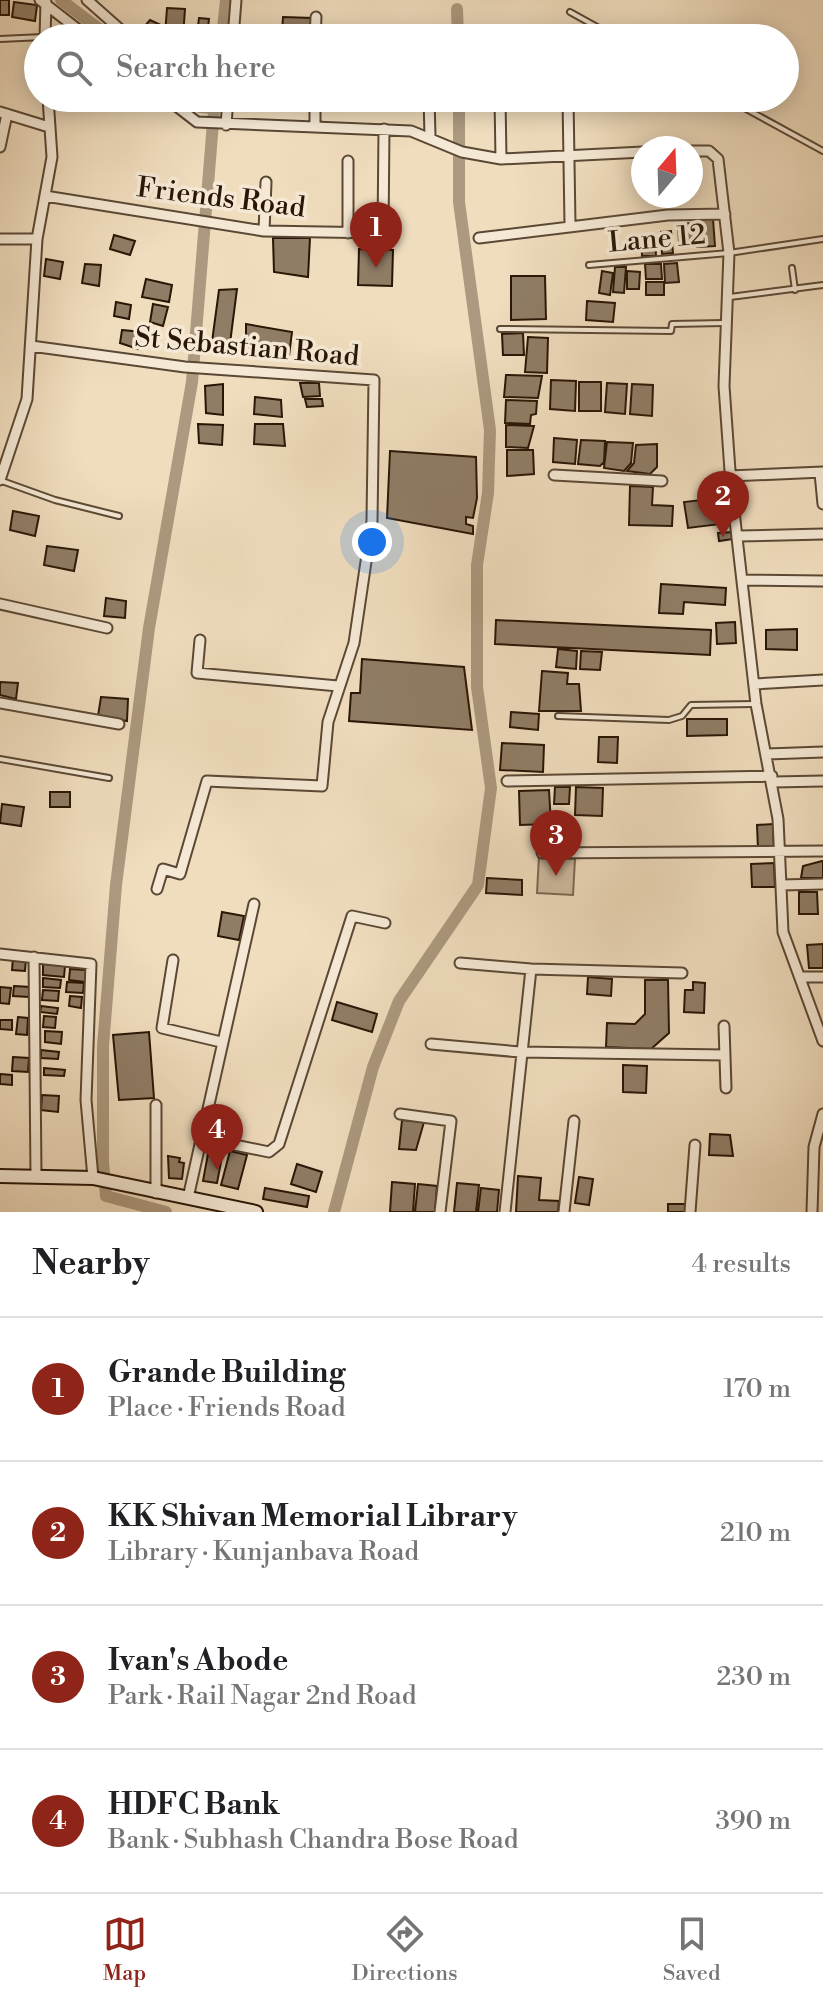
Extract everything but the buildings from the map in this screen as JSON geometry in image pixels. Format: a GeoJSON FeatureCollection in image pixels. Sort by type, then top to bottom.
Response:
{"type":"FeatureCollection","features":[{"type":"Feature","properties":{"kind":"main road"},"geometry":{"type":"LineString","coordinates":[[0,1176],[93,1178],[133,1189],[256,1212]]}},
{"type":"Feature","properties":{"kind":"street"},"geometry":{"type":"LineString","coordinates":[[87,0],[114,24]]}},
{"type":"Feature","properties":{"kind":"street"},"geometry":{"type":"LineString","coordinates":[[234,24],[236,0]]}},
{"type":"Feature","properties":{"kind":"street"},"geometry":{"type":"LineString","coordinates":[[44,1],[45,24]]}},
{"type":"Feature","properties":{"kind":"street"},"geometry":{"type":"LineString","coordinates":[[44,1],[72,24]]}},
{"type":"Feature","properties":{"kind":"street"},"geometry":{"type":"LineString","coordinates":[[316,17],[316,24]]}},
{"type":"Feature","properties":{"kind":"street"},"geometry":{"type":"LineString","coordinates":[[0,480],[27,399],[37,239],[52,157],[48,112]]}},
{"type":"Feature","properties":{"kind":"street"},"geometry":{"type":"LineString","coordinates":[[184,112],[197,122],[226,125],[384,129],[430,136],[462,152],[501,159],[631,153]]}},
{"type":"Feature","properties":{"kind":"street"},"geometry":{"type":"LineString","coordinates":[[226,125],[227,112]]}},
{"type":"Feature","properties":{"kind":"street"},"geometry":{"type":"LineString","coordinates":[[315,112],[315,126]]}},
{"type":"Feature","properties":{"kind":"street"},"geometry":{"type":"LineString","coordinates":[[429,112],[430,136]]}},
{"type":"Feature","properties":{"kind":"street"},"geometry":{"type":"LineString","coordinates":[[500,112],[501,159]]}},
{"type":"Feature","properties":{"kind":"street"},"geometry":{"type":"LineString","coordinates":[[568,112],[566,156],[570,225]]}},
{"type":"Feature","properties":{"kind":"street"},"geometry":{"type":"LineString","coordinates":[[0,147],[4,113],[49,127]]}},
{"type":"Feature","properties":{"kind":"street","name":"Friends Road"},"geometry":{"type":"LineString","coordinates":[[45,196],[264,231],[383,233],[384,129]]}},
{"type":"Feature","properties":{"kind":"street"},"geometry":{"type":"LineString","coordinates":[[703,151],[709,151],[718,159],[729,253],[724,386],[730,476],[756,704],[773,779],[783,932],[823,1041]]}},
{"type":"Feature","properties":{"kind":"street"},"geometry":{"type":"LineString","coordinates":[[348,161],[348,233]]}},
{"type":"Feature","properties":{"kind":"street"},"geometry":{"type":"LineString","coordinates":[[264,231],[266,182]]}},
{"type":"Feature","properties":{"kind":"street"},"geometry":{"type":"LineString","coordinates":[[479,238],[668,215],[725,214]]}},
{"type":"Feature","properties":{"kind":"street"},"geometry":{"type":"LineString","coordinates":[[0,239],[37,239]]}},
{"type":"Feature","properties":{"kind":"street","name":"St Sebastian Road"},"geometry":{"type":"LineString","coordinates":[[31,346],[192,368],[374,380],[372,521],[354,643],[328,722],[322,786],[207,781],[180,874],[163,869],[157,889]]}},
{"type":"Feature","properties":{"kind":"street"},"geometry":{"type":"LineString","coordinates":[[730,476],[822,472],[823,504]]}},
{"type":"Feature","properties":{"kind":"street"},"geometry":{"type":"LineString","coordinates":[[554,475],[662,481]]}},
{"type":"Feature","properties":{"kind":"street"},"geometry":{"type":"LineString","coordinates":[[739,536],[823,534]]}},
{"type":"Feature","properties":{"kind":"street"},"geometry":{"type":"LineString","coordinates":[[743,580],[823,581]]}},
{"type":"Feature","properties":{"kind":"street"},"geometry":{"type":"LineString","coordinates":[[0,604],[107,628]]}},
{"type":"Feature","properties":{"kind":"street"},"geometry":{"type":"LineString","coordinates":[[200,640],[197,673],[338,686]]}},
{"type":"Feature","properties":{"kind":"street"},"geometry":{"type":"LineString","coordinates":[[755,684],[823,680]]}},
{"type":"Feature","properties":{"kind":"street"},"geometry":{"type":"LineString","coordinates":[[0,703],[119,724]]}},
{"type":"Feature","properties":{"kind":"street"},"geometry":{"type":"LineString","coordinates":[[767,754],[823,752]]}},
{"type":"Feature","properties":{"kind":"street"},"geometry":{"type":"LineString","coordinates":[[507,781],[823,781]]}},
{"type":"Feature","properties":{"kind":"street"},"geometry":{"type":"LineString","coordinates":[[542,853],[823,851]]}},
{"type":"Feature","properties":{"kind":"street"},"geometry":{"type":"LineString","coordinates":[[781,885],[823,884]]}},
{"type":"Feature","properties":{"kind":"street"},"geometry":{"type":"LineString","coordinates":[[188,1198],[254,904]]}},
{"type":"Feature","properties":{"kind":"street"},"geometry":{"type":"LineString","coordinates":[[201,1138],[269,1152],[279,1144],[352,916],[385,923]]}},
{"type":"Feature","properties":{"kind":"street"},"geometry":{"type":"LineString","coordinates":[[0,954],[91,964],[86,1100],[93,1178]]}},
{"type":"Feature","properties":{"kind":"street"},"geometry":{"type":"LineString","coordinates":[[34,957],[36,1176]]}},
{"type":"Feature","properties":{"kind":"street"},"geometry":{"type":"LineString","coordinates":[[173,960],[162,1028],[221,1042]]}},
{"type":"Feature","properties":{"kind":"street"},"geometry":{"type":"LineString","coordinates":[[460,963],[531,969],[682,973]]}},
{"type":"Feature","properties":{"kind":"street"},"geometry":{"type":"LineString","coordinates":[[505,1212],[531,969]]}},
{"type":"Feature","properties":{"kind":"street"},"geometry":{"type":"LineString","coordinates":[[801,977],[823,977]]}},
{"type":"Feature","properties":{"kind":"street"},"geometry":{"type":"LineString","coordinates":[[724,1026],[726,1088]]}},
{"type":"Feature","properties":{"kind":"street"},"geometry":{"type":"LineString","coordinates":[[431,1044],[520,1052],[725,1055]]}},
{"type":"Feature","properties":{"kind":"street"},"geometry":{"type":"LineString","coordinates":[[156,1105],[156,1193]]}},
{"type":"Feature","properties":{"kind":"street"},"geometry":{"type":"LineString","coordinates":[[400,1114],[451,1121],[440,1212]]}},
{"type":"Feature","properties":{"kind":"street"},"geometry":{"type":"LineString","coordinates":[[812,1212],[814,1147],[823,1114]]}},
{"type":"Feature","properties":{"kind":"street"},"geometry":{"type":"LineString","coordinates":[[564,1212],[574,1121]]}},
{"type":"Feature","properties":{"kind":"street"},"geometry":{"type":"LineString","coordinates":[[690,1212],[695,1145]]}},
{"type":"Feature","properties":{"kind":"lane"},"geometry":{"type":"LineString","coordinates":[[570,12],[592,24]]}},
{"type":"Feature","properties":{"kind":"lane"},"geometry":{"type":"LineString","coordinates":[[0,39],[24,38]]}},
{"type":"Feature","properties":{"kind":"lane"},"geometry":{"type":"LineString","coordinates":[[752,112],[823,151]]}},
{"type":"Feature","properties":{"kind":"lane","name":"Lane 12"},"geometry":{"type":"LineString","coordinates":[[589,265],[729,253],[823,239]]}},
{"type":"Feature","properties":{"kind":"lane"},"geometry":{"type":"LineString","coordinates":[[792,268],[795,290]]}},
{"type":"Feature","properties":{"kind":"lane"},"geometry":{"type":"LineString","coordinates":[[728,297],[823,285]]}},
{"type":"Feature","properties":{"kind":"lane"},"geometry":{"type":"LineString","coordinates":[[500,329],[671,331],[672,324],[725,323]]}},
{"type":"Feature","properties":{"kind":"lane"},"geometry":{"type":"LineString","coordinates":[[0,480],[55,500],[119,516]]}},
{"type":"Feature","properties":{"kind":"lane"},"geometry":{"type":"LineString","coordinates":[[558,716],[669,720],[682,716],[691,705],[756,704]]}},
{"type":"Feature","properties":{"kind":"lane"},"geometry":{"type":"LineString","coordinates":[[0,759],[109,778]]}},
{"type":"Feature","properties":{"kind":"shaded area"},"geometry":{"type":"Polygon","coordinates":[[[539,856],[575,859],[573,895],[537,893],[539,856]]]}},
{"type":"Feature","properties":{"kind":"waterway"},"geometry":{"type":"LineString","coordinates":[[61,0],[93,24]]}},
{"type":"Feature","properties":{"kind":"waterway"},"geometry":{"type":"LineString","coordinates":[[223,24],[226,0]]}},
{"type":"Feature","properties":{"kind":"waterway"},"geometry":{"type":"LineString","coordinates":[[457,9],[458,24]]}},
{"type":"Feature","properties":{"kind":"waterway"},"geometry":{"type":"LineString","coordinates":[[166,1212],[106,1196],[103,1046],[116,885],[149,628],[192,382],[214,112]]}},
{"type":"Feature","properties":{"kind":"waterway"},"geometry":{"type":"LineString","coordinates":[[334,1212],[373,1067],[399,1001],[478,885],[491,788],[477,687],[477,565],[488,493],[490,430],[459,202],[459,112]]}},
{"type":"Feature","properties":{"kind":"place","name":"Grande Building"},"geometry":{"type":"Point","coordinates":[376,268]}},
{"type":"Feature","properties":{"kind":"place","name":"KK Shivan Memorial Library"},"geometry":{"type":"Point","coordinates":[723,537]}},
{"type":"Feature","properties":{"kind":"place","name":"Ivan's Abode"},"geometry":{"type":"Point","coordinates":[556,876]}},
{"type":"Feature","properties":{"kind":"place","name":"HDFC Bank"},"geometry":{"type":"Point","coordinates":[217,1170]}}]}
